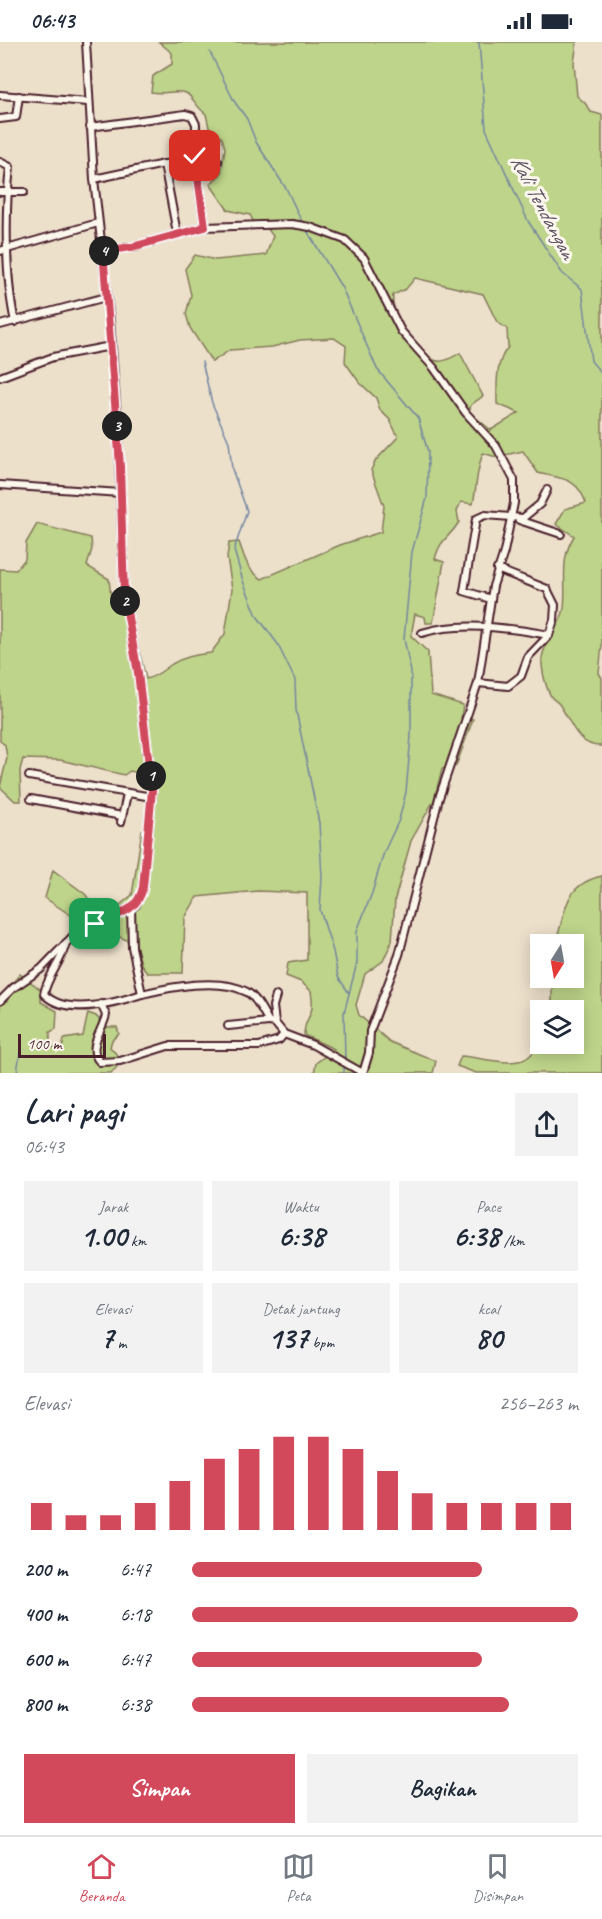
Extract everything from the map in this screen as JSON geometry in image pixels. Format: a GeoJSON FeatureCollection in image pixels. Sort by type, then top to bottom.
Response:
{"type":"FeatureCollection","features":[{"type":"Feature","properties":{"kind":"street"},"geometry":{"type":"LineString","coordinates":[[0,1000],[41,969],[66,942],[84,930],[131,908],[139,901],[143,887],[152,797],[138,673],[124,595],[121,493],[111,346],[94,179],[86,42]]}},
{"type":"Feature","properties":{"kind":"street"},"geometry":{"type":"LineString","coordinates":[[0,95],[88,102]]}},
{"type":"Feature","properties":{"kind":"street"},"geometry":{"type":"LineString","coordinates":[[0,119],[16,117],[19,96]]}},
{"type":"Feature","properties":{"kind":"street"},"geometry":{"type":"LineString","coordinates":[[90,127],[189,115],[196,124],[195,160],[205,227]]}},
{"type":"Feature","properties":{"kind":"street"},"geometry":{"type":"LineString","coordinates":[[94,179],[164,164],[218,160]]}},
{"type":"Feature","properties":{"kind":"street"},"geometry":{"type":"LineString","coordinates":[[0,162],[10,166],[4,192],[10,291],[15,322]]}},
{"type":"Feature","properties":{"kind":"street"},"geometry":{"type":"LineString","coordinates":[[164,164],[177,233]]}},
{"type":"Feature","properties":{"kind":"street"},"geometry":{"type":"LineString","coordinates":[[4,192],[24,192]]}},
{"type":"Feature","properties":{"kind":"street"},"geometry":{"type":"LineString","coordinates":[[0,252],[98,223]]}},
{"type":"Feature","properties":{"kind":"street"},"geometry":{"type":"LineString","coordinates":[[66,942],[62,957],[47,983],[44,994],[63,1005],[101,1004],[188,984],[243,991],[255,999],[284,1034],[313,1045],[363,1073],[369,1053],[370,1031],[399,955],[439,798],[478,683],[497,569],[514,519],[513,480],[496,446],[466,413],[434,368],[400,331],[372,273],[356,248],[345,240],[310,227],[300,226],[277,224],[205,227],[132,247],[103,251]]}},
{"type":"Feature","properties":{"kind":"street"},"geometry":{"type":"LineString","coordinates":[[0,325],[106,297]]}},
{"type":"Feature","properties":{"kind":"street"},"geometry":{"type":"LineString","coordinates":[[0,377],[52,357],[111,346]]}},
{"type":"Feature","properties":{"kind":"street"},"geometry":{"type":"LineString","coordinates":[[0,485],[121,493]]}},
{"type":"Feature","properties":{"kind":"street"},"geometry":{"type":"LineString","coordinates":[[514,519],[523,518],[536,508],[548,490]]}},
{"type":"Feature","properties":{"kind":"street"},"geometry":{"type":"LineString","coordinates":[[491,599],[464,591],[475,523],[485,515],[514,519],[561,534]]}},
{"type":"Feature","properties":{"kind":"street"},"geometry":{"type":"LineString","coordinates":[[478,683],[496,686],[512,684],[521,676],[528,657],[549,635],[555,612],[551,594],[536,583],[497,569]]}},
{"type":"Feature","properties":{"kind":"street"},"geometry":{"type":"LineString","coordinates":[[422,633],[439,628],[487,627],[549,635]]}},
{"type":"Feature","properties":{"kind":"street"},"geometry":{"type":"LineString","coordinates":[[29,776],[152,797]]}},
{"type":"Feature","properties":{"kind":"street"},"geometry":{"type":"LineString","coordinates":[[31,799],[122,819],[127,794]]}},
{"type":"Feature","properties":{"kind":"street"},"geometry":{"type":"LineString","coordinates":[[131,908],[132,946],[142,994]]}},
{"type":"Feature","properties":{"kind":"street"},"geometry":{"type":"LineString","coordinates":[[272,1022],[276,996]]}},
{"type":"Feature","properties":{"kind":"street"},"geometry":{"type":"LineString","coordinates":[[101,1004],[106,1015],[95,1042],[96,1057],[99,1062],[120,1061],[144,1051],[168,1046],[259,1046],[279,1040],[284,1034]]}},
{"type":"Feature","properties":{"kind":"street"},"geometry":{"type":"LineString","coordinates":[[228,1026],[272,1022]]}},
{"type":"Feature","properties":{"kind":"green space"},"geometry":{"type":"Polygon","coordinates":[[[159,42],[577,42],[574,63],[577,96],[591,112],[602,115],[602,645],[599,673],[602,678],[602,746],[586,742],[575,731],[559,704],[550,694],[544,679],[542,663],[543,651],[563,615],[565,562],[574,536],[556,524],[565,509],[586,503],[578,488],[568,480],[538,473],[523,451],[496,457],[483,453],[473,504],[461,502],[457,511],[459,522],[437,552],[435,559],[444,562],[433,623],[426,623],[425,617],[415,614],[411,636],[428,652],[431,695],[463,705],[461,717],[473,719],[456,766],[442,769],[434,800],[411,841],[395,899],[392,941],[383,961],[365,974],[356,1005],[359,1015],[390,1042],[436,1061],[433,1073],[314,1073],[316,1063],[334,1049],[304,1035],[312,1007],[311,991],[301,982],[286,976],[288,963],[307,960],[307,893],[258,891],[197,897],[185,918],[183,973],[147,973],[141,964],[136,944],[115,935],[99,934],[45,898],[53,870],[85,894],[98,911],[110,913],[132,895],[142,830],[153,828],[154,776],[130,771],[124,775],[60,760],[23,759],[20,770],[21,801],[15,801],[0,787],[7,758],[5,745],[0,741],[0,569],[16,570],[25,559],[26,543],[37,524],[91,538],[92,549],[87,566],[109,579],[111,597],[131,599],[133,626],[146,679],[157,675],[182,659],[211,653],[225,634],[232,589],[227,557],[229,543],[239,542],[249,567],[262,579],[340,545],[381,532],[384,506],[371,470],[376,460],[398,437],[390,420],[380,410],[376,398],[359,382],[345,362],[346,346],[334,338],[300,340],[272,347],[230,350],[212,362],[190,328],[186,314],[191,295],[185,269],[195,255],[216,260],[266,255],[273,236],[267,228],[257,228],[250,215],[228,210],[210,184],[221,174],[225,148],[222,138],[209,127],[206,114],[186,93],[151,92],[153,76],[172,64],[172,53],[159,42]],[[415,278],[406,289],[393,295],[393,303],[406,332],[427,356],[440,361],[460,353],[483,396],[471,405],[469,412],[491,430],[519,413],[497,404],[499,367],[508,347],[507,329],[497,322],[483,294],[415,278]]]}},
{"type":"Feature","properties":{"kind":"green space"},"geometry":{"type":"Polygon","coordinates":[[[602,876],[602,1073],[476,1073],[457,1066],[461,1056],[513,1062],[523,1060],[531,1054],[584,1054],[584,1000],[552,1000],[552,988],[584,988],[584,934],[558,934],[572,893],[589,880],[602,876]]]}},
{"type":"Feature","properties":{"kind":"green space"},"geometry":{"type":"Polygon","coordinates":[[[20,974],[41,990],[41,1002],[57,1011],[56,1029],[50,1032],[50,1047],[62,1049],[64,1039],[83,1036],[88,1013],[96,1016],[106,1027],[117,1027],[119,1034],[112,1040],[110,1047],[118,1056],[117,1067],[111,1073],[0,1073],[0,997],[20,974]]]}},
{"type":"Feature","properties":{"kind":"waterway","name":"Kali Tendangan"},"geometry":{"type":"LineString","coordinates":[[479,42],[486,129],[528,221],[562,273],[582,289],[591,361],[602,374]]}},
{"type":"Feature","properties":{"kind":"waterway"},"geometry":{"type":"LineString","coordinates":[[210,52],[234,101],[247,119],[256,142],[287,190],[302,222]]}},
{"type":"Feature","properties":{"kind":"waterway"},"geometry":{"type":"LineString","coordinates":[[306,229],[342,288],[377,369],[418,418],[428,452],[427,498],[412,552],[404,639],[411,672],[411,736],[406,792],[399,820],[384,852],[372,893],[357,931],[357,963],[344,1013],[345,1061]]}},
{"type":"Feature","properties":{"kind":"waterway"},"geometry":{"type":"LineString","coordinates":[[202,362],[212,403],[229,442],[232,469],[247,511],[234,550],[243,581],[257,616],[277,643],[295,680],[296,710],[319,823],[322,877],[320,910],[333,951],[338,977],[349,993]]}},
{"type":"Feature","properties":{"kind":"waterway"},"geometry":{"type":"LineString","coordinates":[[17,1073],[20,1052]]}},
{"type":"Feature","properties":{"kind":"waterway"},"geometry":{"type":"LineString","coordinates":[[344,1065],[344,1073]]}},
{"type":"Feature","properties":{"kind":"route"},"geometry":{"type":"LineString","coordinates":[[95,924],[131,908],[139,901],[143,887],[152,790],[138,673],[124,595],[120,466],[103,251],[132,247],[205,227],[195,156]]}}]}
